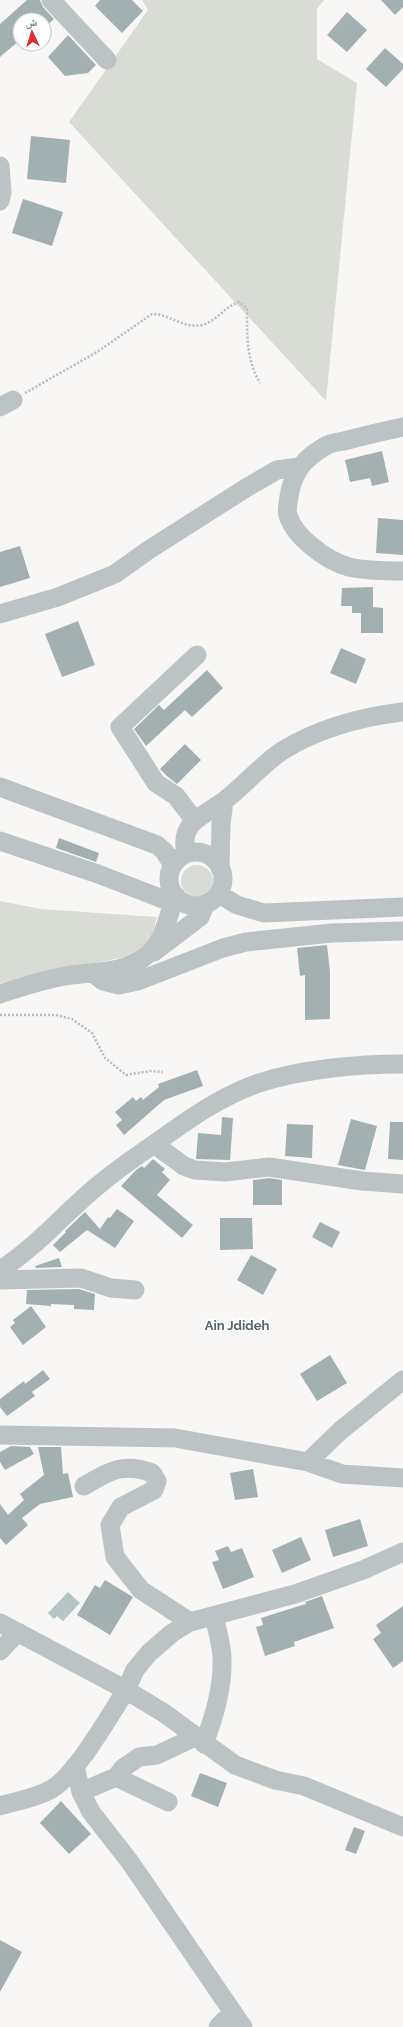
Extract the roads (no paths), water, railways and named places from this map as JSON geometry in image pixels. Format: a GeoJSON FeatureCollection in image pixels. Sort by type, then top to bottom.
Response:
{"type":"FeatureCollection","features":[{"type":"Feature","properties":{"kind":"street"},"geometry":{"type":"LineString","coordinates":[[51,0],[107,60]]}},
{"type":"Feature","properties":{"kind":"street"},"geometry":{"type":"LineString","coordinates":[[0,166],[2,192],[0,201]]}},
{"type":"Feature","properties":{"kind":"street"},"geometry":{"type":"LineString","coordinates":[[403,427],[325,445],[313,454],[299,467],[294,478],[289,497],[288,515],[296,529],[314,549],[348,566],[366,570],[403,571]]}},
{"type":"Feature","properties":{"kind":"street"},"geometry":{"type":"LineString","coordinates":[[0,614],[58,598],[115,574],[147,551],[246,488],[277,470],[299,467]]}},
{"type":"Feature","properties":{"kind":"street"},"geometry":{"type":"LineString","coordinates":[[195,821],[176,796],[156,783],[120,727],[197,655]]}},
{"type":"Feature","properties":{"kind":"street"},"geometry":{"type":"LineString","coordinates":[[146,958],[157,945],[168,921],[175,900],[169,885],[170,872],[179,860],[184,837],[189,827],[195,821],[224,801],[281,752],[310,736],[346,722],[403,712]]}},
{"type":"Feature","properties":{"kind":"street"},"geometry":{"type":"LineString","coordinates":[[0,787],[157,845],[179,860],[202,853],[210,856],[220,868]]}},
{"type":"Feature","properties":{"kind":"street"},"geometry":{"type":"LineString","coordinates":[[0,994],[30,984],[66,976],[94,974],[133,965],[146,958],[200,918],[222,885],[220,868],[221,824],[224,801]]}},
{"type":"Feature","properties":{"kind":"street"},"geometry":{"type":"LineString","coordinates":[[0,841],[186,905],[196,907],[212,899],[264,913],[403,907]]}},
{"type":"Feature","properties":{"kind":"street"},"geometry":{"type":"LineString","coordinates":[[94,974],[103,981],[119,985],[138,981],[223,948],[246,942],[332,933],[403,931]]}},
{"type":"Feature","properties":{"kind":"street"},"geometry":{"type":"LineString","coordinates":[[0,1270],[24,1254],[99,1184],[216,1101],[259,1083],[311,1072],[375,1064],[403,1064]]}},
{"type":"Feature","properties":{"kind":"street"},"geometry":{"type":"LineString","coordinates":[[154,1144],[184,1166],[195,1170],[226,1172],[270,1167],[312,1172],[362,1181],[403,1184]]}},
{"type":"Feature","properties":{"kind":"street"},"geometry":{"type":"LineString","coordinates":[[0,1280],[81,1278],[111,1288],[135,1290]]}},
{"type":"Feature","properties":{"kind":"street"},"geometry":{"type":"LineString","coordinates":[[308,1462],[340,1431],[403,1380]]}},
{"type":"Feature","properties":{"kind":"street"},"geometry":{"type":"LineString","coordinates":[[0,1435],[175,1438],[308,1462],[342,1474],[403,1478]]}},
{"type":"Feature","properties":{"kind":"street"},"geometry":{"type":"LineString","coordinates":[[84,1486],[105,1474],[120,1468],[138,1468],[152,1473],[157,1481],[154,1490],[121,1507],[110,1526],[115,1557],[141,1590],[190,1622]]}},
{"type":"Feature","properties":{"kind":"street"},"geometry":{"type":"LineString","coordinates":[[0,1806],[50,1791],[59,1784],[75,1766],[126,1690],[135,1670],[149,1653],[172,1633],[190,1622],[295,1594],[362,1570],[403,1552]]}},
{"type":"Feature","properties":{"kind":"street"},"geometry":{"type":"LineString","coordinates":[[81,1792],[116,1777],[124,1768],[139,1757],[157,1755],[200,1740],[218,1697],[222,1670],[222,1658],[214,1616]]}},
{"type":"Feature","properties":{"kind":"street"},"geometry":{"type":"LineString","coordinates":[[0,1623],[126,1690],[164,1713],[235,1766],[275,1780],[304,1786],[403,1827]]}},
{"type":"Feature","properties":{"kind":"street"},"geometry":{"type":"LineString","coordinates":[[0,1651],[18,1632]]}},
{"type":"Feature","properties":{"kind":"street"},"geometry":{"type":"LineString","coordinates":[[75,1766],[81,1792],[91,1812],[130,1862],[238,2020],[218,2027]]}},
{"type":"Feature","properties":{"kind":"street"},"geometry":{"type":"LineString","coordinates":[[116,1777],[168,1802]]}},
{"type":"Feature","properties":{"kind":"district","name":"Ain Jdideh"},"geometry":{"type":"Point","coordinates":[237,1325]}}]}
